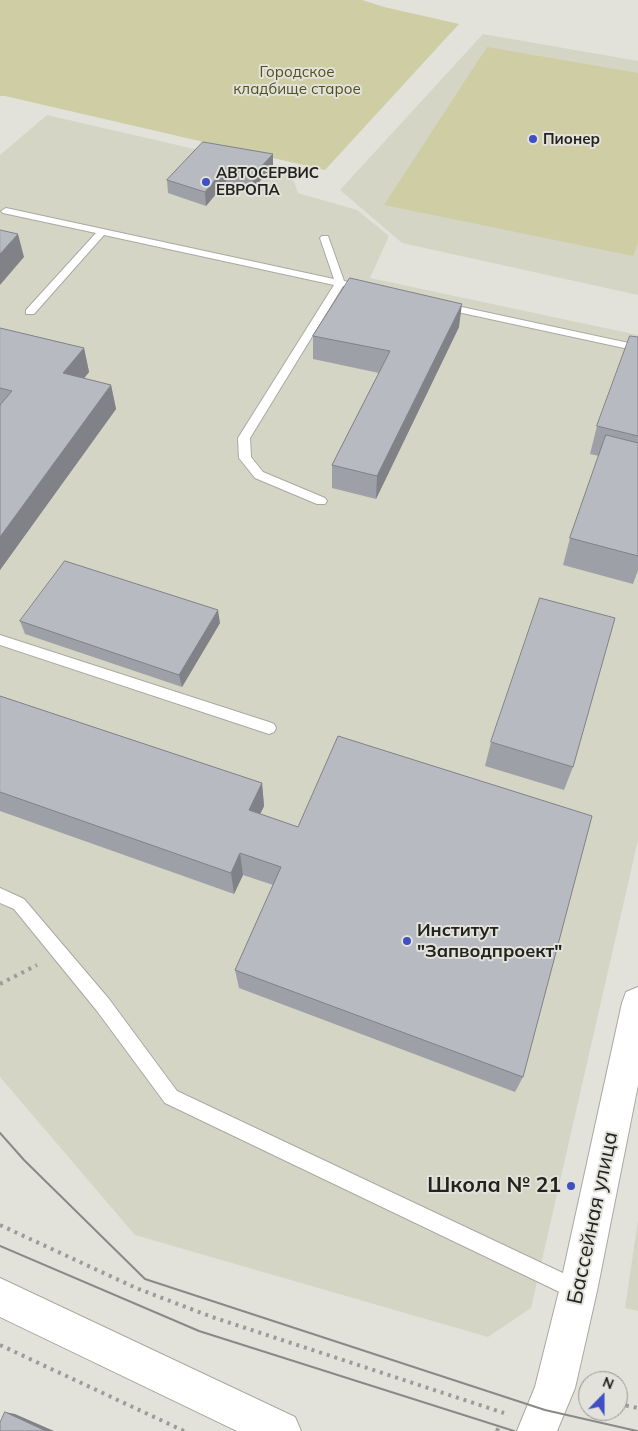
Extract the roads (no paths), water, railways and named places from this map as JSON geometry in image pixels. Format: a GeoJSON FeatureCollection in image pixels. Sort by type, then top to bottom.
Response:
{"type":"FeatureCollection","features":[{"type":"Feature","properties":{"kind":"street","name":"Бассейная улица"},"geometry":{"type":"LineString","coordinates":[[537,1431],[555,1388],[578,1290],[638,1002]]}},
{"type":"Feature","properties":{"kind":"street"},"geometry":{"type":"LineString","coordinates":[[0,1297],[281,1431]]}},
{"type":"Feature","properties":{"kind":"lane"},"geometry":{"type":"LineString","coordinates":[[6,211],[378,292]]}},
{"type":"Feature","properties":{"kind":"lane"},"geometry":{"type":"LineString","coordinates":[[30,312],[102,232]]}},
{"type":"Feature","properties":{"kind":"lane"},"geometry":{"type":"LineString","coordinates":[[325,238],[340,283]]}},
{"type":"Feature","properties":{"kind":"lane"},"geometry":{"type":"LineString","coordinates":[[321,501],[259,475],[245,458],[244,438],[340,283]]}},
{"type":"Feature","properties":{"kind":"lane"},"geometry":{"type":"LineString","coordinates":[[436,304],[638,348]]}},
{"type":"Feature","properties":{"kind":"lane"},"geometry":{"type":"LineString","coordinates":[[0,640],[269,728]]}},
{"type":"Feature","properties":{"kind":"lane"},"geometry":{"type":"LineString","coordinates":[[0,895],[19,904],[103,1005],[171,1097],[578,1290]]}},
{"type":"Feature","properties":{"kind":"tram line"},"geometry":{"type":"LineString","coordinates":[[0,1133],[24,1160],[145,1279],[545,1410],[637,1431]]}},
{"type":"Feature","properties":{"kind":"tram line"},"geometry":{"type":"LineString","coordinates":[[0,1246],[199,1331],[514,1431]]}},
{"type":"Feature","properties":{"kind":"place","name":"Пионер"},"geometry":{"type":"Point","coordinates":[533,139]}},
{"type":"Feature","properties":{"kind":"place","name":"АВТОСЕРВИС ЕВРОПА"},"geometry":{"type":"Point","coordinates":[206,182]}},
{"type":"Feature","properties":{"kind":"place","name":"Институт \"Запводпроект\""},"geometry":{"type":"Point","coordinates":[407,941]}},
{"type":"Feature","properties":{"kind":"place","name":"Школа № 21"},"geometry":{"type":"Point","coordinates":[571,1186]}},
{"type":"Feature","properties":{"kind":"park label","name":"Городское кладбище старое"},"geometry":{"type":"Point","coordinates":[297,80]}}]}
